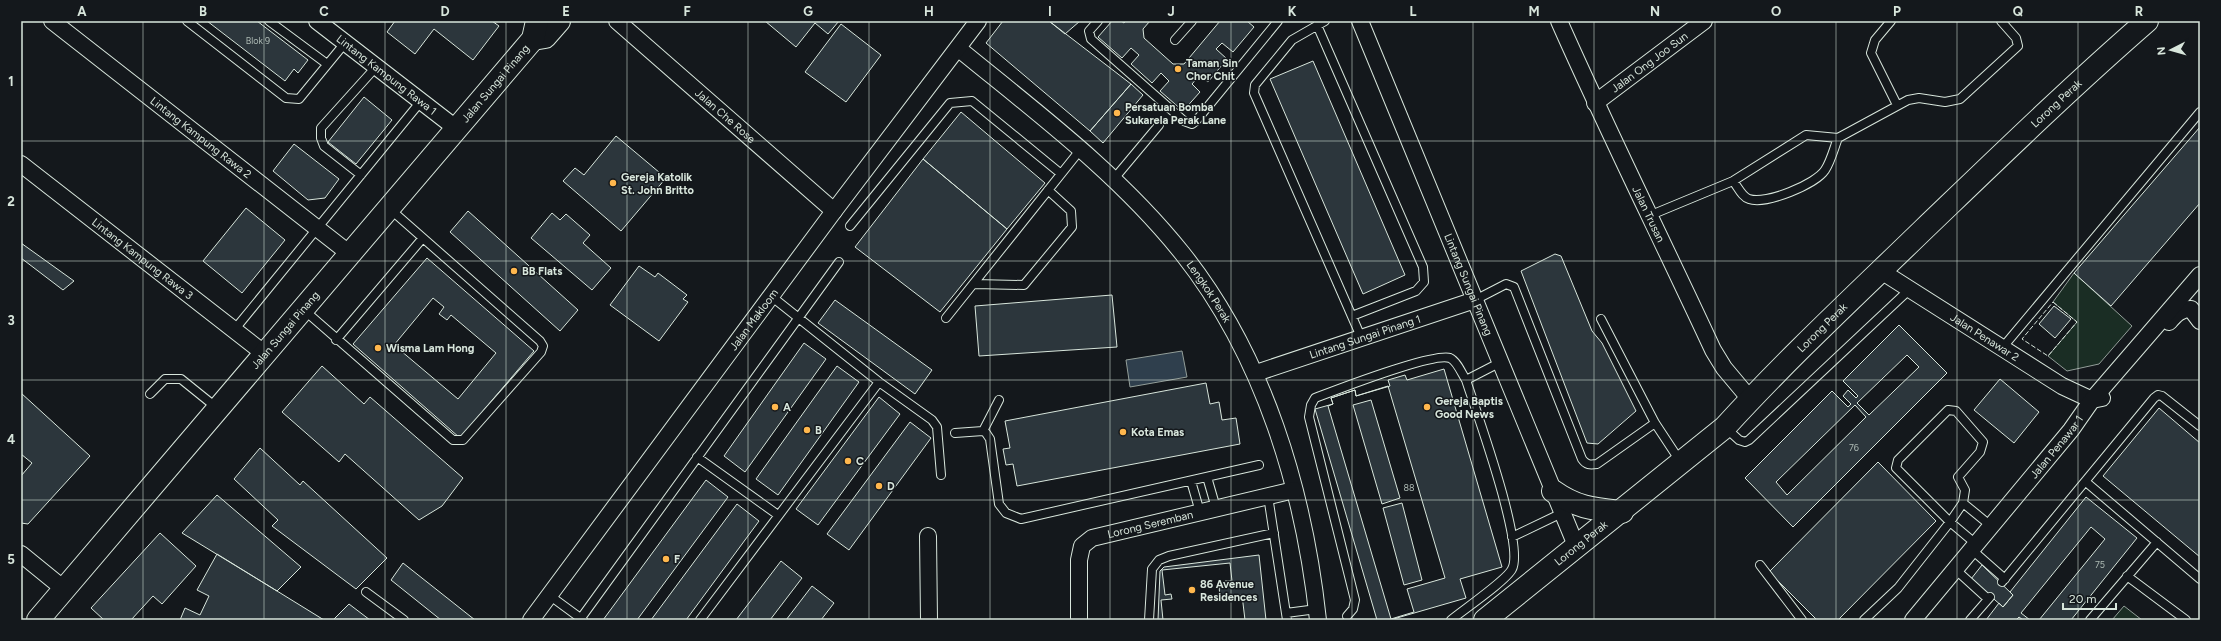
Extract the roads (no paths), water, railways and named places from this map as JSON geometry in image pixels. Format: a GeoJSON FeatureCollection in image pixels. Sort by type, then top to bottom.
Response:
{"type":"FeatureCollection","features":[{"type":"Feature","properties":{"kind":"street","name":"Lintang Kampung Rawa 2"},"geometry":{"type":"LineString","coordinates":[[52,21],[350,254]]}},
{"type":"Feature","properties":{"kind":"street","name":"Lintang Kampung Rawa 1"},"geometry":{"type":"LineString","coordinates":[[317,21],[422,100],[457,129]]}},
{"type":"Feature","properties":{"kind":"street","name":"Jalan Sungai Pinang"},"geometry":{"type":"LineString","coordinates":[[38,620],[457,129],[535,30],[545,37],[559,21]]}},
{"type":"Feature","properties":{"kind":"street","name":"Jalan Che Rose"},"geometry":{"type":"LineString","coordinates":[[617,21],[834,211]]}},
{"type":"Feature","properties":{"kind":"street","name":"Lintang Sungai Pinang"},"geometry":{"type":"LineString","coordinates":[[1360,21],[1577,548]]}},
{"type":"Feature","properties":{"kind":"street","name":"Jalan Trusan"},"geometry":{"type":"LineString","coordinates":[[1559,21],[1595,103],[1650,215],[1713,350],[1724,368],[1750,399]]}},
{"type":"Feature","properties":{"kind":"street","name":"Jalan Ong Joo Sun"},"geometry":{"type":"LineString","coordinates":[[1595,103],[1704,21]]}},
{"type":"Feature","properties":{"kind":"street","name":"Lorong Perak"},"geometry":{"type":"LineString","coordinates":[[1485,620],[1682,464],[1725,427],[1750,399],[1881,271],[2085,75],[2147,21]]}},
{"type":"Feature","properties":{"kind":"street","name":"Jalan Makloom"},"geometry":{"type":"LineString","coordinates":[[531,620],[770,296],[959,49],[975,22]]}},
{"type":"Feature","properties":{"kind":"street","name":"Lengkok Perak"},"geometry":{"type":"LineString","coordinates":[[959,49],[1081,149],[1113,180],[1181,252],[1223,311],[1256,373],[1284,455],[1311,560],[1318,614]]}},
{"type":"Feature","properties":{"kind":"street","name":"Lintang Kampung Rawa 3"},"geometry":{"type":"LineString","coordinates":[[21,164],[235,329],[265,354]]}},
{"type":"Feature","properties":{"kind":"street","name":"Jalan Penawar 2"},"geometry":{"type":"LineString","coordinates":[[1881,271],[2003,347],[2062,386],[2092,400]]}},
{"type":"Feature","properties":{"kind":"street","name":"Jalan Penawar 1"},"geometry":{"type":"LineString","coordinates":[[1913,620],[2071,430],[2092,400],[2200,275]]}},
{"type":"Feature","properties":{"kind":"street","name":"Lintang Sungai Pinang 1"},"geometry":{"type":"LineString","coordinates":[[1256,373],[1475,300]]}},
{"type":"Feature","properties":{"kind":"street"},"geometry":{"type":"LineString","coordinates":[[2092,400],[2099,400],[2106,396],[2176,314],[2184,309],[2191,309],[2200,321]]}},
{"type":"Feature","properties":{"kind":"street","name":"Lorong Seremban"},"geometry":{"type":"LineString","coordinates":[[1079,620],[1079,560],[1082,546],[1092,538],[1294,490]]}},
{"type":"Feature","properties":{"kind":"street"},"geometry":{"type":"LineString","coordinates":[[1553,491],[1569,502],[1586,507],[1622,512]]}},
{"type":"Feature","properties":{"kind":"street"},"geometry":{"type":"LineString","coordinates":[[928,536],[929,620]]}},
{"type":"Feature","properties":{"kind":"street"},"geometry":{"type":"LineString","coordinates":[[21,554],[64,589]]}},
{"type":"Feature","properties":{"kind":"lane"},"geometry":{"type":"LineString","coordinates":[[187,21],[286,98],[292,100],[299,99],[345,43]]}},
{"type":"Feature","properties":{"kind":"lane"},"geometry":{"type":"LineString","coordinates":[[269,21],[327,64]]}},
{"type":"Feature","properties":{"kind":"lane"},"geometry":{"type":"LineString","coordinates":[[1098,21],[1089,31],[1090,40],[1184,121],[1192,124],[1278,21]]}},
{"type":"Feature","properties":{"kind":"lane"},"geometry":{"type":"LineString","coordinates":[[1176,40],[1192,21]]}},
{"type":"Feature","properties":{"kind":"lane"},"geometry":{"type":"LineString","coordinates":[[1891,21],[1875,40],[1871,53],[1897,105]]}},
{"type":"Feature","properties":{"kind":"lane"},"geometry":{"type":"LineString","coordinates":[[1650,215],[1733,181],[1806,135],[1838,138],[1897,105],[1919,98],[1945,102],[1960,99],[2018,46],[2016,38],[2002,21]]}},
{"type":"Feature","properties":{"kind":"lane"},"geometry":{"type":"LineString","coordinates":[[1352,316],[1416,291],[1424,282],[1423,267],[1321,23],[1292,40],[1255,85],[1254,93],[1361,337]]}},
{"type":"Feature","properties":{"kind":"lane"},"geometry":{"type":"LineString","coordinates":[[360,175],[324,146],[321,138],[321,128],[376,66]]}},
{"type":"Feature","properties":{"kind":"lane"},"geometry":{"type":"LineString","coordinates":[[235,329],[422,100]]}},
{"type":"Feature","properties":{"kind":"lane"},"geometry":{"type":"LineString","coordinates":[[850,226],[950,103],[972,101],[1060,173]]}},
{"type":"Feature","properties":{"kind":"lane"},"geometry":{"type":"LineString","coordinates":[[2003,347],[2200,112]]}},
{"type":"Feature","properties":{"kind":"lane"},"geometry":{"type":"LineString","coordinates":[[1113,180],[1159,125]]}},
{"type":"Feature","properties":{"kind":"lane"},"geometry":{"type":"LineString","coordinates":[[1733,181],[1744,197],[1750,200],[1762,200],[1786,194],[1825,170],[1838,138]]}},
{"type":"Feature","properties":{"kind":"lane"},"geometry":{"type":"LineString","coordinates":[[946,318],[975,284],[1060,173],[1081,149]]}},
{"type":"Feature","properties":{"kind":"lane"},"geometry":{"type":"LineString","coordinates":[[975,284],[1024,285],[1072,228],[1071,211],[1048,190]]}},
{"type":"Feature","properties":{"kind":"lane"},"geometry":{"type":"LineString","coordinates":[[303,309],[336,340],[453,440],[458,442],[463,440],[541,352],[543,346],[540,341],[422,239],[389,208]]}},
{"type":"Feature","properties":{"kind":"lane"},"geometry":{"type":"LineString","coordinates":[[336,340],[422,239]]}},
{"type":"Feature","properties":{"kind":"lane"},"geometry":{"type":"LineString","coordinates":[[550,595],[582,619],[797,318],[840,262]]}},
{"type":"Feature","properties":{"kind":"lane"},"geometry":{"type":"LineString","coordinates":[[1475,300],[1506,284],[1514,287],[1582,459],[1585,463],[1591,465],[1597,464],[1655,423]]}},
{"type":"Feature","properties":{"kind":"lane"},"geometry":{"type":"LineString","coordinates":[[1725,427],[1738,440],[1745,442],[1749,440],[1910,289]]}},
{"type":"Feature","properties":{"kind":"lane"},"geometry":{"type":"LineString","coordinates":[[770,296],[878,382],[932,420],[937,428],[941,475]]}},
{"type":"Feature","properties":{"kind":"lane"},"geometry":{"type":"LineString","coordinates":[[1601,319],[1655,423],[1682,464]]}},
{"type":"Feature","properties":{"kind":"lane"},"geometry":{"type":"LineString","coordinates":[[1347,616],[1353,609],[1355,600],[1310,417],[1310,405],[1315,398],[1403,366],[1445,358],[1453,361],[1466,380],[1502,491],[1512,537],[1514,565],[1512,571],[1451,620]]}},
{"type":"Feature","properties":{"kind":"lane"},"geometry":{"type":"LineString","coordinates":[[1466,380],[1501,362]]}},
{"type":"Feature","properties":{"kind":"lane"},"geometry":{"type":"LineString","coordinates":[[150,394],[165,378],[181,379],[218,409]]}},
{"type":"Feature","properties":{"kind":"lane"},"geometry":{"type":"LineString","coordinates":[[700,620],[878,382]]}},
{"type":"Feature","properties":{"kind":"lane"},"geometry":{"type":"LineString","coordinates":[[1864,620],[1898,588],[1950,522],[1963,503],[1965,490],[1958,477],[1980,452],[1983,442],[1953,409],[1948,410],[1896,464],[1898,471],[1950,522],[1974,546],[2004,581],[2158,396],[2162,396],[2200,426]]}},
{"type":"Feature","properties":{"kind":"lane"},"geometry":{"type":"LineString","coordinates":[[983,431],[999,400]]}},
{"type":"Feature","properties":{"kind":"lane"},"geometry":{"type":"LineString","coordinates":[[955,433],[983,431],[986,433],[990,439],[999,504],[1006,513],[1021,519],[1259,465]]}},
{"type":"Feature","properties":{"kind":"lane"},"geometry":{"type":"LineString","coordinates":[[697,457],[778,516]]}},
{"type":"Feature","properties":{"kind":"lane"},"geometry":{"type":"LineString","coordinates":[[1207,477],[1216,508]]}},
{"type":"Feature","properties":{"kind":"lane"},"geometry":{"type":"LineString","coordinates":[[1191,481],[1200,512]]}},
{"type":"Feature","properties":{"kind":"lane"},"geometry":{"type":"LineString","coordinates":[[2086,482],[2200,580]]}},
{"type":"Feature","properties":{"kind":"lane"},"geometry":{"type":"LineString","coordinates":[[1268,496],[1286,616],[1318,614]]}},
{"type":"Feature","properties":{"kind":"lane"},"geometry":{"type":"LineString","coordinates":[[1963,503],[1991,526]]}},
{"type":"Feature","properties":{"kind":"lane"},"geometry":{"type":"LineString","coordinates":[[1512,537],[1562,513]]}},
{"type":"Feature","properties":{"kind":"lane"},"geometry":{"type":"LineString","coordinates":[[1149,620],[1152,569],[1159,560],[1169,556],[1274,534]]}},
{"type":"Feature","properties":{"kind":"lane"},"geometry":{"type":"LineString","coordinates":[[2090,620],[2157,542]]}},
{"type":"Feature","properties":{"kind":"lane"},"geometry":{"type":"LineString","coordinates":[[1760,565],[1802,620]]}},
{"type":"Feature","properties":{"kind":"lane"},"geometry":{"type":"LineString","coordinates":[[1955,569],[1989,598],[1970,620]]}},
{"type":"Feature","properties":{"kind":"lane"},"geometry":{"type":"LineString","coordinates":[[2128,576],[2186,620]]}},
{"type":"Feature","properties":{"kind":"lane"},"geometry":{"type":"LineString","coordinates":[[366,592],[404,620]]}},
{"type":"Feature","properties":{"kind":"water"},"geometry":{"type":"Polygon","coordinates":[[[1182,351],[1187,377],[1130,387],[1126,360],[1182,351]]]}},
{"type":"Feature","properties":{"kind":"place","name":"Taman Sin Chor Chit"},"geometry":{"type":"Point","coordinates":[1178,69]}},
{"type":"Feature","properties":{"kind":"place","name":"Persatuan Bomba Sukarela Perak Lane"},"geometry":{"type":"Point","coordinates":[1117,113]}},
{"type":"Feature","properties":{"kind":"place","name":"Gereja Katolik St. John Britto"},"geometry":{"type":"Point","coordinates":[613,183]}},
{"type":"Feature","properties":{"kind":"place","name":"BB Flats"},"geometry":{"type":"Point","coordinates":[514,271]}},
{"type":"Feature","properties":{"kind":"place","name":"Wisma Lam Hong"},"geometry":{"type":"Point","coordinates":[378,348]}},
{"type":"Feature","properties":{"kind":"place","name":"A"},"geometry":{"type":"Point","coordinates":[775,407]}},
{"type":"Feature","properties":{"kind":"place","name":"Gereja Baptis Good News"},"geometry":{"type":"Point","coordinates":[1427,407]}},
{"type":"Feature","properties":{"kind":"place","name":"B"},"geometry":{"type":"Point","coordinates":[807,430]}},
{"type":"Feature","properties":{"kind":"place","name":"Kota Emas"},"geometry":{"type":"Point","coordinates":[1123,432]}},
{"type":"Feature","properties":{"kind":"place","name":"C"},"geometry":{"type":"Point","coordinates":[848,461]}},
{"type":"Feature","properties":{"kind":"place","name":"D"},"geometry":{"type":"Point","coordinates":[879,486]}},
{"type":"Feature","properties":{"kind":"place","name":"F"},"geometry":{"type":"Point","coordinates":[666,559]}},
{"type":"Feature","properties":{"kind":"place","name":"86 Avenue Residences"},"geometry":{"type":"Point","coordinates":[1192,590]}}]}
